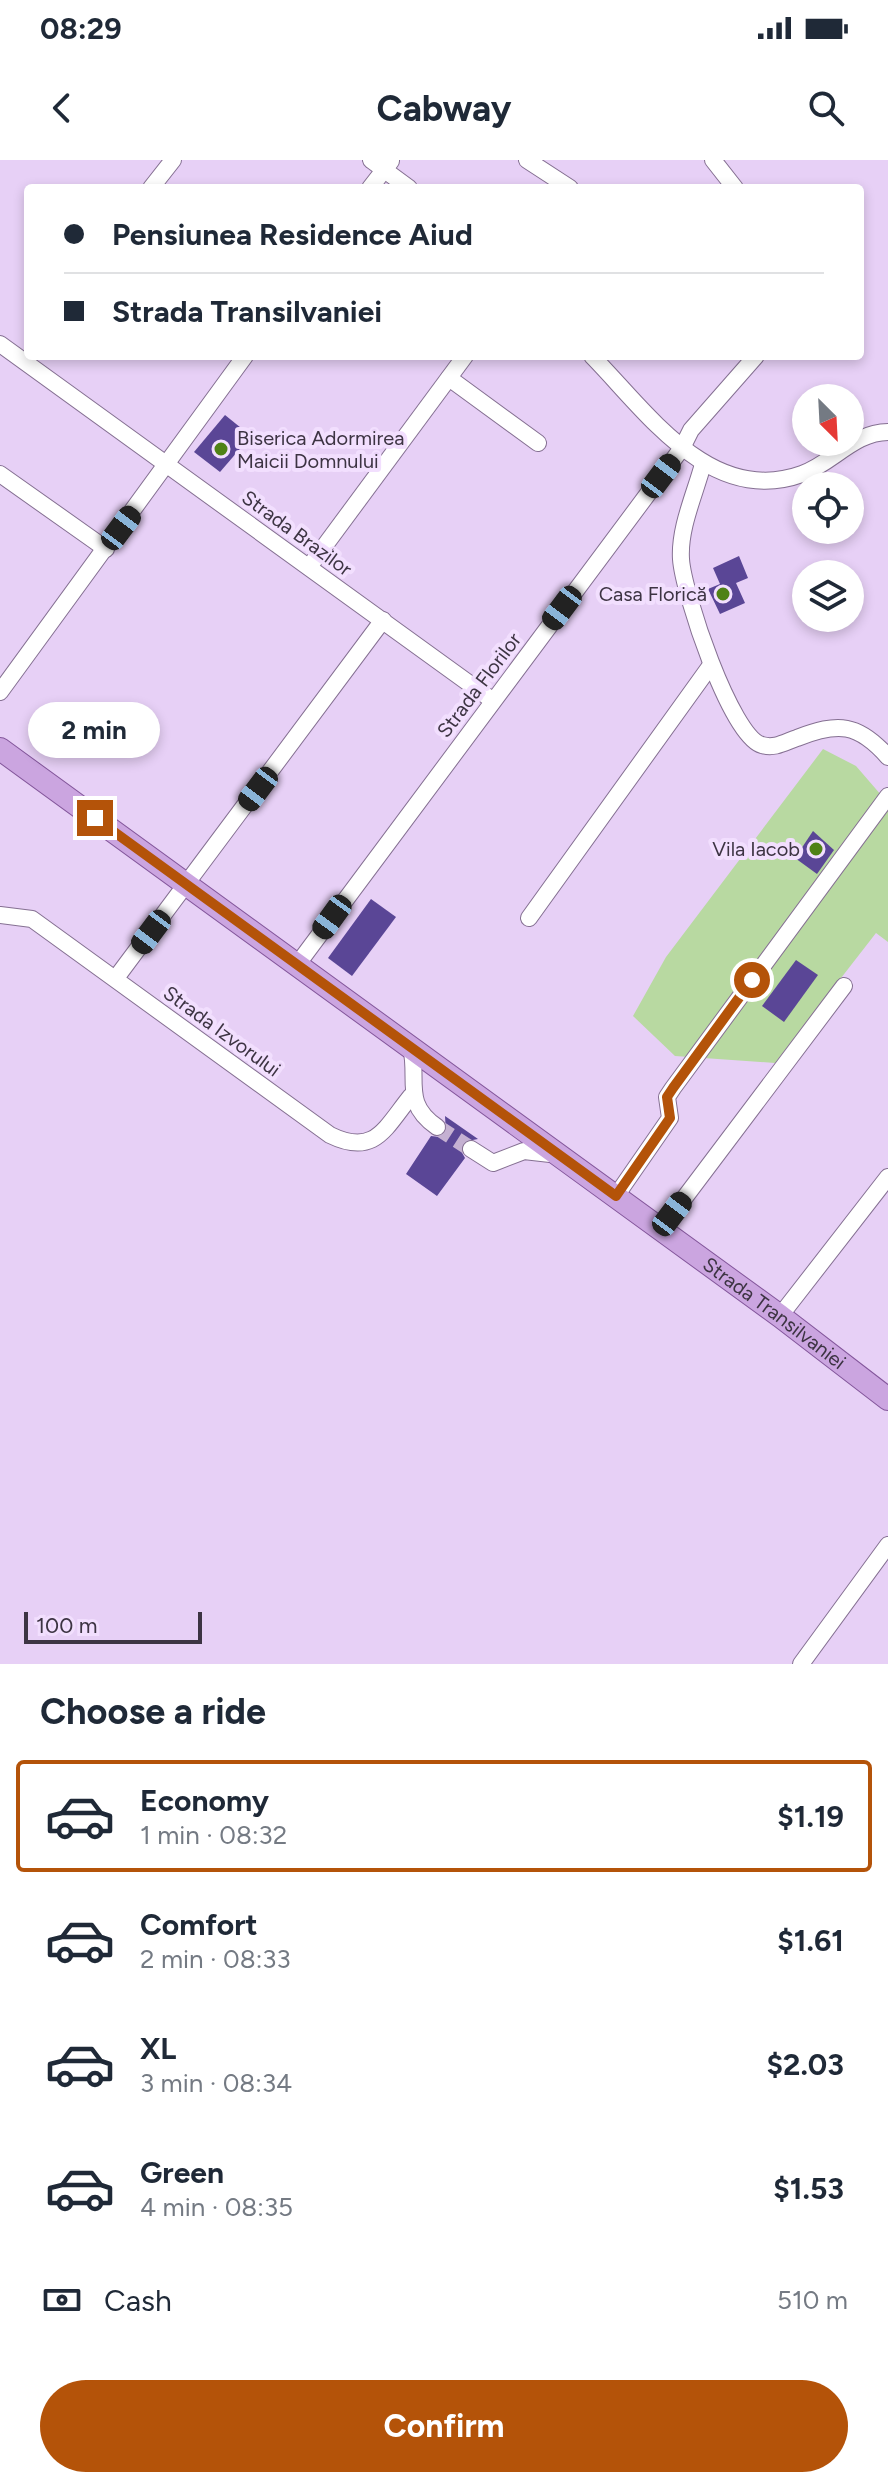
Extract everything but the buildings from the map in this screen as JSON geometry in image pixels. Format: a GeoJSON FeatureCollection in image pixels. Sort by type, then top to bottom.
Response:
{"type":"FeatureCollection","features":[{"type":"Feature","properties":{"kind":"main road","name":"Strada Transilvaniei"},"geometry":{"type":"LineString","coordinates":[[0,749],[780,1316],[888,1399]]}},
{"type":"Feature","properties":{"kind":"street"},"geometry":{"type":"LineString","coordinates":[[154,184],[173,160]]}},
{"type":"Feature","properties":{"kind":"street"},"geometry":{"type":"LineString","coordinates":[[527,160],[564,184]]}},
{"type":"Feature","properties":{"kind":"street"},"geometry":{"type":"LineString","coordinates":[[713,160],[732,184]]}},
{"type":"Feature","properties":{"kind":"street"},"geometry":{"type":"LineString","coordinates":[[372,184],[383,162],[405,184]]}},
{"type":"Feature","properties":{"kind":"street","name":"Strada Brazilor"},"geometry":{"type":"LineString","coordinates":[[0,344],[24,353]]}},
{"type":"Feature","properties":{"kind":"street","name":"Strada Brazilor"},"geometry":{"type":"LineString","coordinates":[[33,360],[167,465],[492,700]]}},
{"type":"Feature","properties":{"kind":"street"},"geometry":{"type":"LineString","coordinates":[[0,692],[242,360]]}},
{"type":"Feature","properties":{"kind":"street"},"geometry":{"type":"LineString","coordinates":[[309,567],[461,360]]}},
{"type":"Feature","properties":{"kind":"street"},"geometry":{"type":"LineString","coordinates":[[596,360],[682,448],[703,464],[735,479],[782,479],[821,465],[870,433],[888,432]]}},
{"type":"Feature","properties":{"kind":"street"},"geometry":{"type":"LineString","coordinates":[[733,360],[739,374]]}},
{"type":"Feature","properties":{"kind":"street","name":"Strada Florilor"},"geometry":{"type":"LineString","coordinates":[[297,965],[682,448],[691,430],[752,360]]}},
{"type":"Feature","properties":{"kind":"street"},"geometry":{"type":"LineString","coordinates":[[449,378],[538,443]]}},
{"type":"Feature","properties":{"kind":"street"},"geometry":{"type":"LineString","coordinates":[[703,464],[682,539],[681,558],[688,596],[711,665],[743,728],[756,743],[773,746],[841,726],[871,738],[888,757]]}},
{"type":"Feature","properties":{"kind":"street"},"geometry":{"type":"LineString","coordinates":[[0,474],[106,549]]}},
{"type":"Feature","properties":{"kind":"street"},"geometry":{"type":"LineString","coordinates":[[116,978],[383,620]]}},
{"type":"Feature","properties":{"kind":"street"},"geometry":{"type":"LineString","coordinates":[[529,918],[711,665]]}},
{"type":"Feature","properties":{"kind":"street"},"geometry":{"type":"LineString","coordinates":[[616,1196],[670,1118],[667,1097],[673,1088],[888,796]]}},
{"type":"Feature","properties":{"kind":"street","name":"Strada Izvorului"},"geometry":{"type":"LineString","coordinates":[[0,915],[32,919],[330,1135],[346,1143],[360,1145],[377,1139],[411,1096]]}},
{"type":"Feature","properties":{"kind":"street"},"geometry":{"type":"LineString","coordinates":[[661,1229],[844,986]]}},
{"type":"Feature","properties":{"kind":"street"},"geometry":{"type":"LineString","coordinates":[[411,1047],[415,1065],[411,1096],[427,1120],[437,1127]]}},
{"type":"Feature","properties":{"kind":"street"},"geometry":{"type":"LineString","coordinates":[[471,1149],[493,1163],[524,1151],[560,1155]]}},
{"type":"Feature","properties":{"kind":"street"},"geometry":{"type":"LineString","coordinates":[[780,1316],[888,1177]]}},
{"type":"Feature","properties":{"kind":"street"},"geometry":{"type":"LineString","coordinates":[[801,1664],[888,1545]]}},
{"type":"Feature","properties":{"kind":"green space"},"geometry":{"type":"Polygon","coordinates":[[[823,749],[856,766],[888,803],[888,942],[876,933],[775,1063],[675,1056],[633,1016],[666,957],[823,749]]]}},
{"type":"Feature","properties":{"kind":"tunnel"},"geometry":{"type":"LineString","coordinates":[[437,1127],[471,1149]]}},
{"type":"Feature","properties":{"kind":"place","name":"Biserica Adormirea Maicii Domnului"},"geometry":{"type":"Point","coordinates":[221,449]}},
{"type":"Feature","properties":{"kind":"place","name":"Casa Florică"},"geometry":{"type":"Point","coordinates":[723,594]}},
{"type":"Feature","properties":{"kind":"place","name":"Vila Iacob"},"geometry":{"type":"Point","coordinates":[816,849]}},
{"type":"Feature","properties":{"kind":"route"},"geometry":{"type":"LineString","coordinates":[[95,818],[616,1196],[663,1132],[670,1118],[667,1097],[752,980]]}}]}
